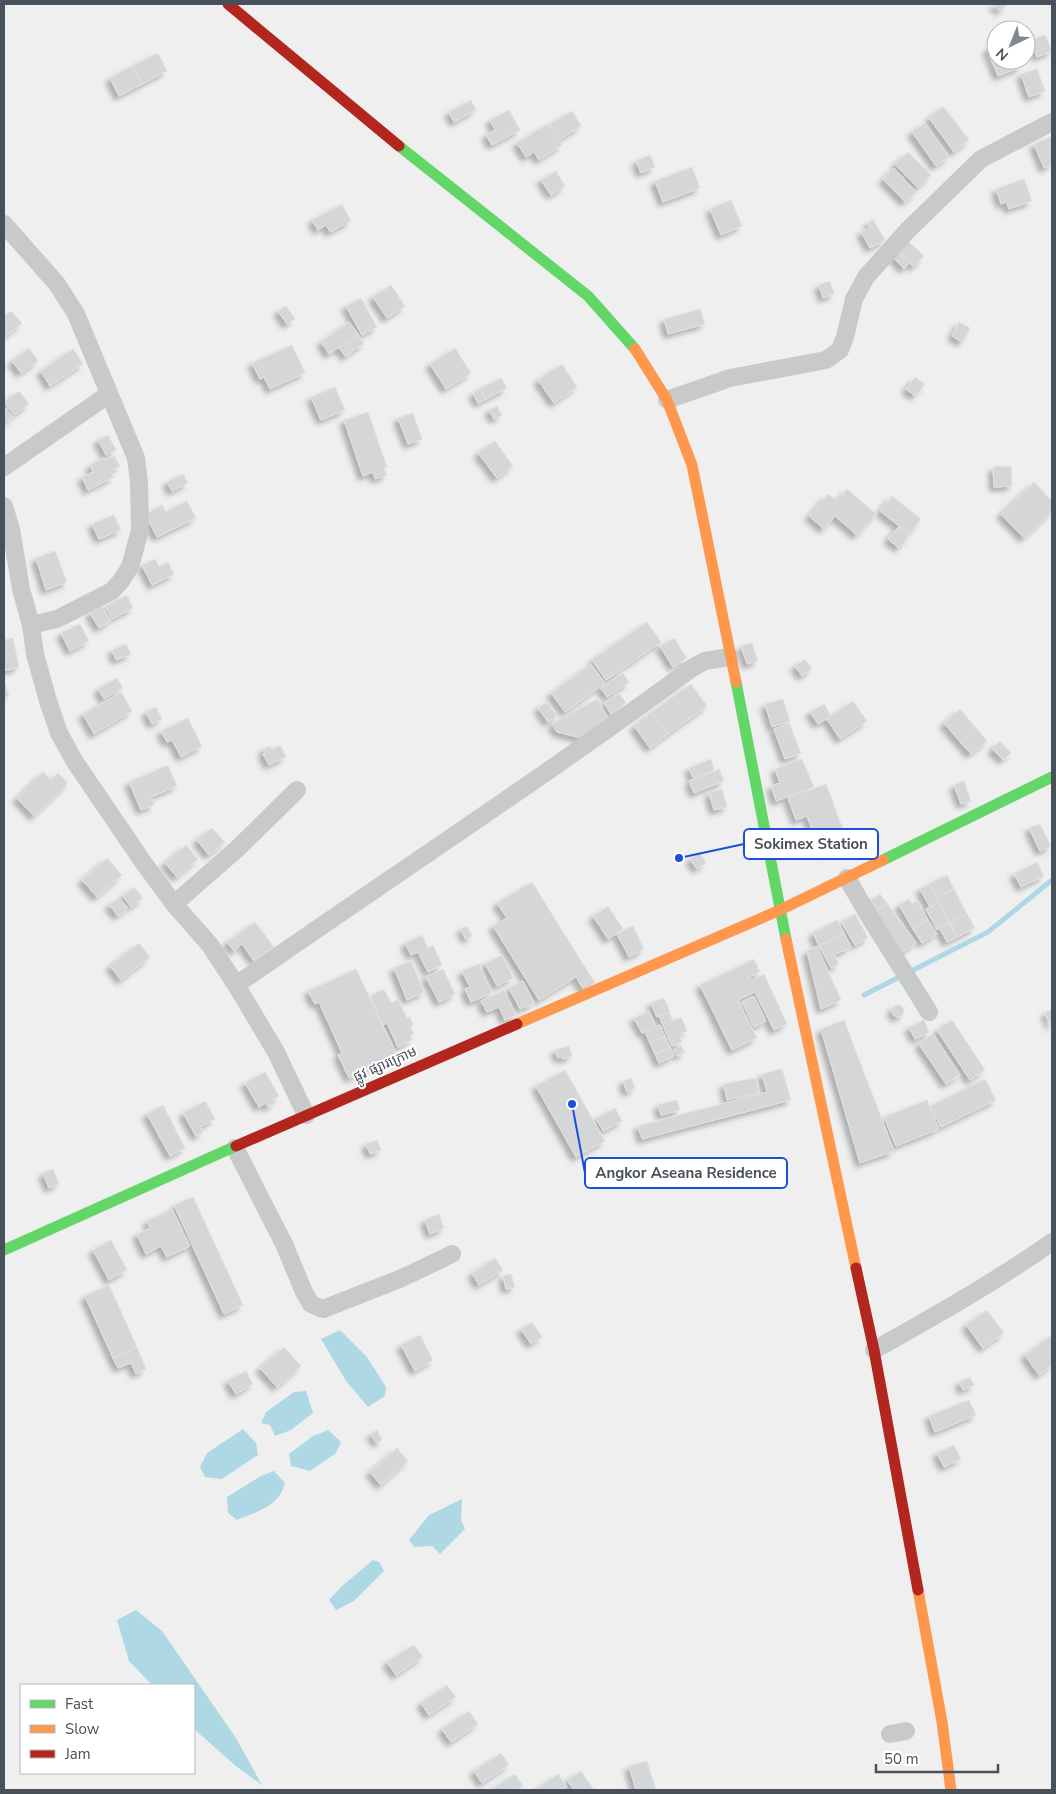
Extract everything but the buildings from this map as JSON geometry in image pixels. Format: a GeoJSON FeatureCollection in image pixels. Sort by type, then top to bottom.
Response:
{"type":"FeatureCollection","features":[{"type":"Feature","properties":{"kind":"main road"},"geometry":{"type":"LineString","coordinates":[[228,4],[404,150],[588,296],[631,343],[667,400],[692,465],[764,820],[780,910],[874,1350],[942,1722],[951,1790]]}},
{"type":"Feature","properties":{"kind":"main road","name":"ផ្លូវ ផ្សារក្រោម"},"geometry":{"type":"LineString","coordinates":[[4,1250],[306,1116],[780,910],[1051,780]]}},
{"type":"Feature","properties":{"kind":"street"},"geometry":{"type":"LineString","coordinates":[[667,400],[730,378],[826,360],[840,350],[854,298],[866,277],[908,230],[981,159],[1052,122]]}},
{"type":"Feature","properties":{"kind":"street"},"geometry":{"type":"LineString","coordinates":[[4,224],[57,284],[76,314],[136,458],[139,482],[140,530],[130,567],[121,582],[112,591],[57,619],[31,624]]}},
{"type":"Feature","properties":{"kind":"street"},"geometry":{"type":"LineString","coordinates":[[4,467],[109,394]]}},
{"type":"Feature","properties":{"kind":"street"},"geometry":{"type":"LineString","coordinates":[[4,506],[11,529],[21,589],[31,624],[35,654],[59,733],[75,762],[118,825],[174,904],[210,945],[236,985],[276,1052],[306,1116]]}},
{"type":"Feature","properties":{"kind":"street"},"geometry":{"type":"LineString","coordinates":[[236,985],[598,737],[692,668],[704,661],[730,657]]}},
{"type":"Feature","properties":{"kind":"street"},"geometry":{"type":"LineString","coordinates":[[174,904],[237,849],[297,790]]}},
{"type":"Feature","properties":{"kind":"street"},"geometry":{"type":"LineString","coordinates":[[846,878],[929,1012]]}},
{"type":"Feature","properties":{"kind":"street"},"geometry":{"type":"LineString","coordinates":[[235,1148],[284,1244],[311,1304],[323,1309],[402,1278],[452,1254]]}},
{"type":"Feature","properties":{"kind":"street"},"geometry":{"type":"LineString","coordinates":[[874,1350],[991,1283],[1052,1242]]}},
{"type":"Feature","properties":{"kind":"water"},"geometry":{"type":"Polygon","coordinates":[[[340,1330],[367,1357],[386,1387],[385,1396],[368,1407],[346,1381],[321,1339],[340,1330]]]}},
{"type":"Feature","properties":{"kind":"water"},"geometry":{"type":"Polygon","coordinates":[[[306,1391],[313,1413],[291,1430],[275,1436],[270,1425],[261,1423],[266,1412],[294,1392],[306,1391]]]}},
{"type":"Feature","properties":{"kind":"water"},"geometry":{"type":"Polygon","coordinates":[[[243,1429],[256,1443],[258,1455],[222,1479],[205,1477],[200,1467],[207,1453],[243,1429]]]}},
{"type":"Feature","properties":{"kind":"water"},"geometry":{"type":"Polygon","coordinates":[[[328,1430],[341,1442],[336,1453],[310,1471],[291,1466],[289,1454],[313,1436],[328,1430]]]}},
{"type":"Feature","properties":{"kind":"water"},"geometry":{"type":"Polygon","coordinates":[[[274,1471],[285,1483],[282,1491],[273,1503],[237,1520],[228,1513],[227,1497],[261,1476],[274,1471]]]}},
{"type":"Feature","properties":{"kind":"water"},"geometry":{"type":"Polygon","coordinates":[[[462,1499],[461,1520],[465,1529],[440,1554],[432,1546],[414,1547],[409,1540],[429,1515],[462,1499]]]}},
{"type":"Feature","properties":{"kind":"water"},"geometry":{"type":"Polygon","coordinates":[[[373,1560],[379,1562],[384,1571],[354,1601],[336,1610],[329,1600],[342,1586],[373,1560]]]}},
{"type":"Feature","properties":{"kind":"water"},"geometry":{"type":"Polygon","coordinates":[[[136,1610],[162,1631],[236,1738],[262,1785],[237,1767],[195,1730],[195,1684],[151,1684],[129,1661],[117,1620],[136,1610]]]}},
{"type":"Feature","properties":{"kind":"waterway"},"geometry":{"type":"LineString","coordinates":[[864,995],[988,932],[1052,880]]}},
{"type":"Feature","properties":{"kind":"traffic: fast"},"geometry":{"type":"LineString","coordinates":[[399,146],[588,296],[635,349]]}},
{"type":"Feature","properties":{"kind":"traffic: fast"},"geometry":{"type":"LineString","coordinates":[[736,682],[786,939]]}},
{"type":"Feature","properties":{"kind":"traffic: fast"},"geometry":{"type":"LineString","coordinates":[[883,860],[1052,777]]}},
{"type":"Feature","properties":{"kind":"traffic: fast"},"geometry":{"type":"LineString","coordinates":[[4,1250],[236,1146]]}},
{"type":"Feature","properties":{"kind":"traffic: slow"},"geometry":{"type":"LineString","coordinates":[[635,349],[667,400],[692,465],[736,682]]}},
{"type":"Feature","properties":{"kind":"traffic: slow"},"geometry":{"type":"LineString","coordinates":[[517,1024],[780,910],[883,860]]}},
{"type":"Feature","properties":{"kind":"traffic: slow"},"geometry":{"type":"LineString","coordinates":[[786,939],[856,1268]]}},
{"type":"Feature","properties":{"kind":"traffic: slow"},"geometry":{"type":"LineString","coordinates":[[918,1590],[942,1722],[951,1790]]}},
{"type":"Feature","properties":{"kind":"traffic: jam"},"geometry":{"type":"LineString","coordinates":[[228,4],[399,146]]}},
{"type":"Feature","properties":{"kind":"traffic: jam"},"geometry":{"type":"LineString","coordinates":[[236,1146],[517,1024]]}},
{"type":"Feature","properties":{"kind":"traffic: jam"},"geometry":{"type":"LineString","coordinates":[[856,1268],[874,1350],[918,1590]]}},
{"type":"Feature","properties":{"kind":"place","name":"Sokimex Station"},"geometry":{"type":"Point","coordinates":[679,858]}},
{"type":"Feature","properties":{"kind":"place","name":"Angkor Aseana Residence"},"geometry":{"type":"Point","coordinates":[572,1104]}}]}
